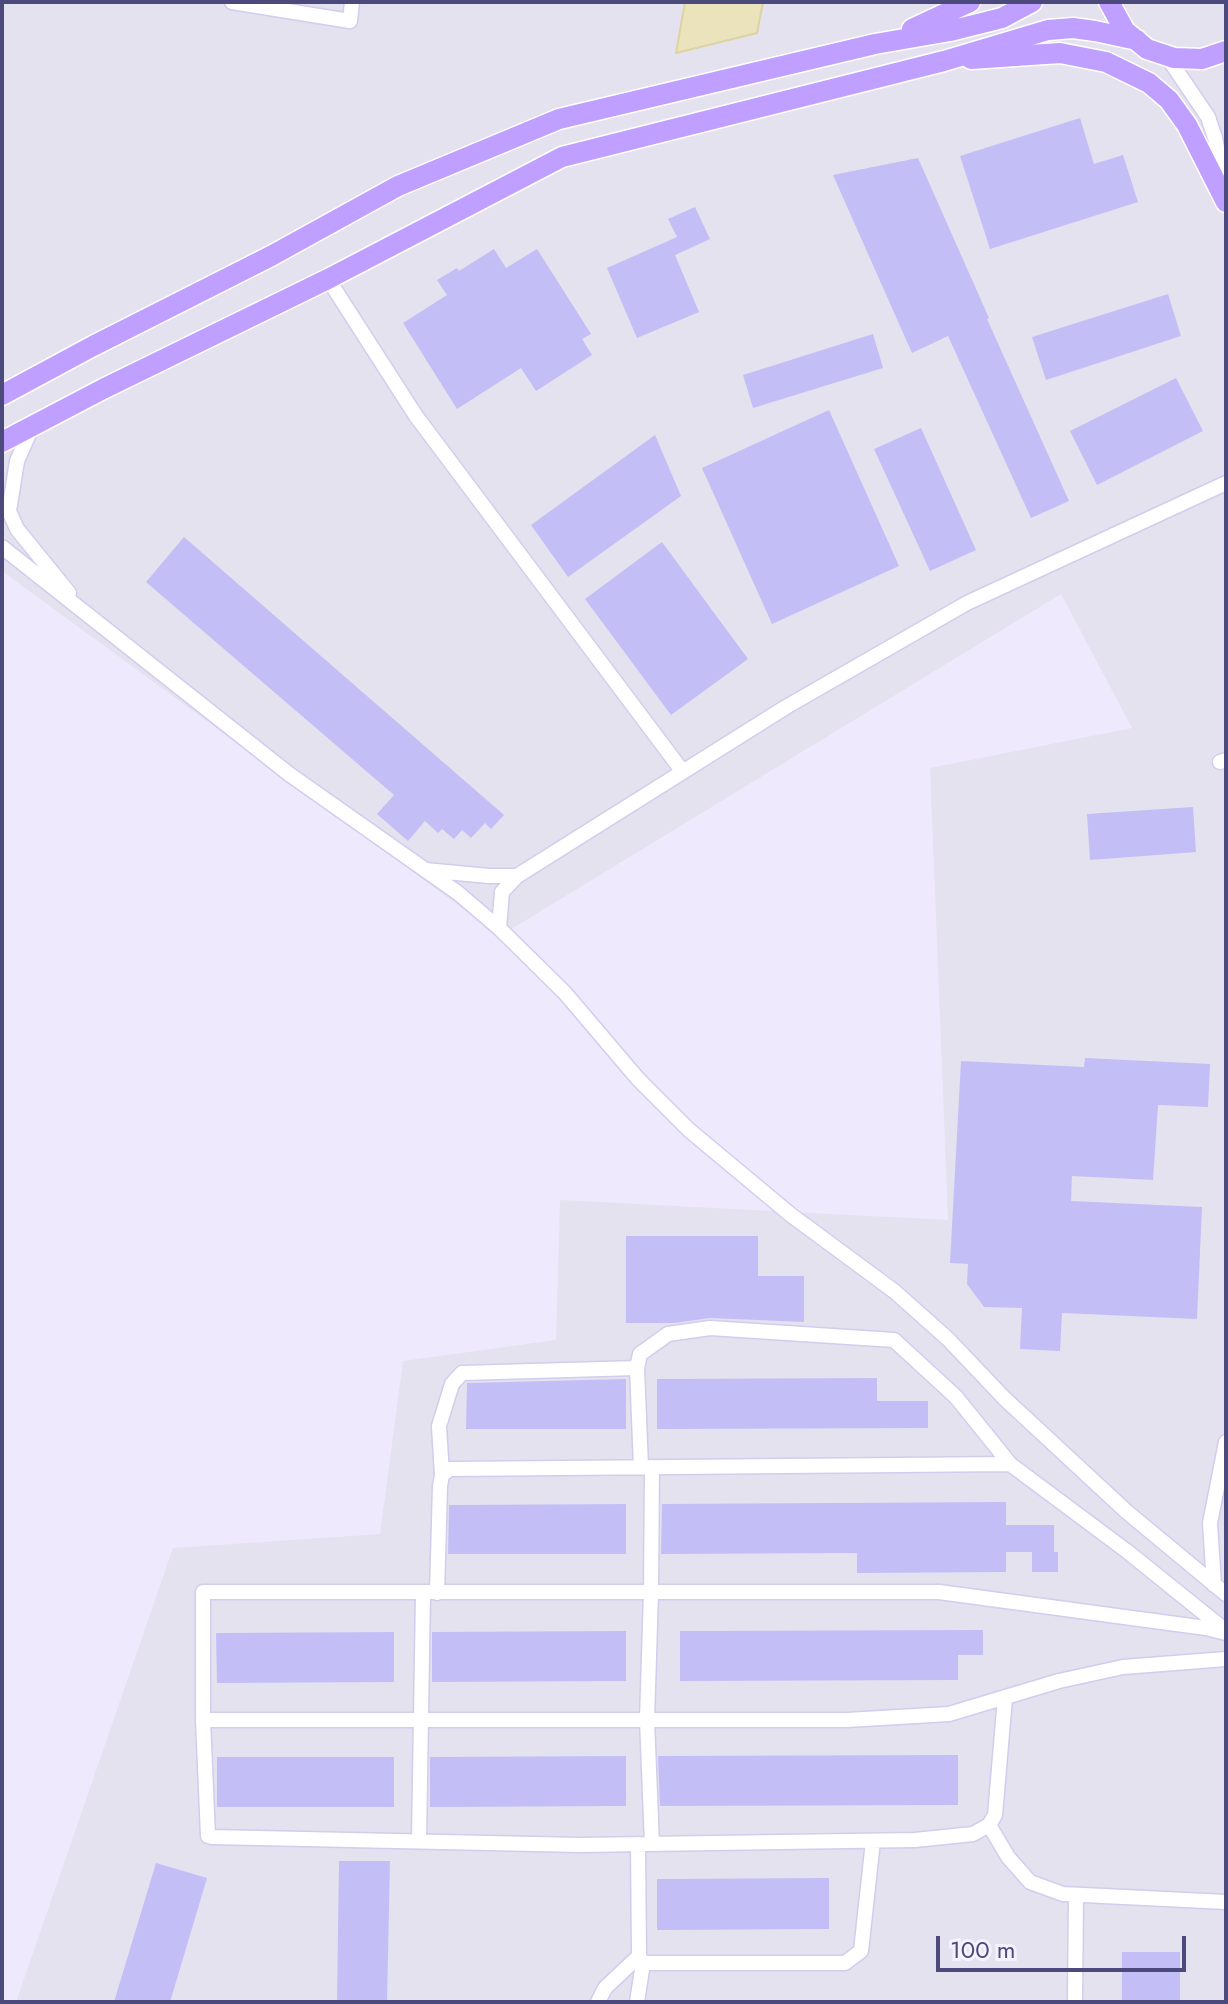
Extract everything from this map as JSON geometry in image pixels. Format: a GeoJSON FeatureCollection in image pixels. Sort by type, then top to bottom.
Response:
{"type":"FeatureCollection","features":[{"type":"Feature","properties":{"kind":"main road"},"geometry":{"type":"LineString","coordinates":[[875,44],[970,2]]}},
{"type":"Feature","properties":{"kind":"main road"},"geometry":{"type":"LineString","coordinates":[[2,395],[271,256],[398,186],[559,119],[875,44],[950,31],[1002,18],[1032,2]]}},
{"type":"Feature","properties":{"kind":"main road"},"geometry":{"type":"LineString","coordinates":[[1109,2],[1125,31],[1147,49],[1174,58],[1202,59],[1226,51]]}},
{"type":"Feature","properties":{"kind":"main road"},"geometry":{"type":"LineString","coordinates":[[2,442],[328,279],[562,157],[944,61],[1048,30],[1073,28],[1137,40]]}},
{"type":"Feature","properties":{"kind":"main road"},"geometry":{"type":"LineString","coordinates":[[944,61],[1060,53],[1106,62],[1128,72],[1149,83],[1169,100],[1187,125],[1226,199]]}},
{"type":"Feature","properties":{"kind":"street"},"geometry":{"type":"LineString","coordinates":[[232,2],[350,21],[352,2]]}},
{"type":"Feature","properties":{"kind":"street"},"geometry":{"type":"LineString","coordinates":[[1166,55],[1208,117],[1226,199]]}},
{"type":"Feature","properties":{"kind":"street"},"geometry":{"type":"LineString","coordinates":[[328,279],[416,416],[683,772]]}},
{"type":"Feature","properties":{"kind":"street"},"geometry":{"type":"LineString","coordinates":[[33,425],[17,461],[9,511],[17,529],[81,608]]}},
{"type":"Feature","properties":{"kind":"street"},"geometry":{"type":"LineString","coordinates":[[499,928],[502,892],[517,876],[786,707],[967,603],[1226,483]]}},
{"type":"Feature","properties":{"kind":"street"},"geometry":{"type":"LineString","coordinates":[[2,547],[289,774],[458,893],[499,928],[565,993],[638,1079],[689,1130],[791,1215],[894,1291],[1127,1512],[1220,1589]]}},
{"type":"Feature","properties":{"kind":"street"},"geometry":{"type":"LineString","coordinates":[[424,870],[517,876]]}},
{"type":"Feature","properties":{"kind":"street"},"geometry":{"type":"LineString","coordinates":[[637,2002],[645,1844],[651,1592],[647,1467],[637,1368],[640,1354],[652,1343],[668,1334],[710,1328],[894,1340],[956,1397],[1010,1464],[1128,1552],[1226,1632]]}},
{"type":"Feature","properties":{"kind":"street"},"geometry":{"type":"LineString","coordinates":[[419,1841],[421,1720],[442,1475],[439,1426],[452,1384],[462,1373],[637,1368]]}},
{"type":"Feature","properties":{"kind":"street"},"geometry":{"type":"LineString","coordinates":[[1220,1589],[1210,1523],[1226,1442]]}},
{"type":"Feature","properties":{"kind":"street"},"geometry":{"type":"LineString","coordinates":[[442,1475],[450,1469],[1010,1464]]}},
{"type":"Feature","properties":{"kind":"street"},"geometry":{"type":"LineString","coordinates":[[1005,1698],[995,1815],[989,1825],[973,1834],[915,1840],[645,1844],[208,1836],[203,1720],[203,1592],[939,1592],[1226,1632]]}},
{"type":"Feature","properties":{"kind":"street"},"geometry":{"type":"LineString","coordinates":[[203,1720],[847,1720],[949,1714],[1059,1681],[1123,1667],[1226,1659]]}},
{"type":"Feature","properties":{"kind":"street"},"geometry":{"type":"LineString","coordinates":[[989,1825],[1008,1857],[1030,1882],[1063,1894],[1226,1902]]}},
{"type":"Feature","properties":{"kind":"street"},"geometry":{"type":"LineString","coordinates":[[598,2002],[605,1988],[641,1959],[845,1963],[861,1951],[873,1841]]}},
{"type":"Feature","properties":{"kind":"street"},"geometry":{"type":"LineString","coordinates":[[1075,2002],[1076,1895]]}},
{"type":"Feature","properties":{"kind":"shaded area"},"geometry":{"type":"Polygon","coordinates":[[[2,2],[1226,2],[1226,2002],[16,2002],[173,1548],[380,1534],[403,1361],[556,1340],[560,1200],[948,1220],[930,768],[1132,728],[1061,594],[500,936],[2,571],[2,2]]]}},
{"type":"Feature","properties":{"kind":"shaded area"},"geometry":{"type":"Polygon","coordinates":[[[685,2],[763,2],[757,33],[676,53],[685,2]]]}},
{"type":"Feature","properties":{"kind":"building"},"geometry":{"type":"Polygon","coordinates":[[[1080,118],[1094,164],[1123,155],[1138,202],[990,249],[960,156],[1080,118]]]}},
{"type":"Feature","properties":{"kind":"building"},"geometry":{"type":"Polygon","coordinates":[[[918,158],[1069,501],[1031,518],[948,336],[912,353],[833,175],[918,158]]]}},
{"type":"Feature","properties":{"kind":"building"},"geometry":{"type":"Polygon","coordinates":[[[695,207],[710,239],[675,255],[699,312],[637,338],[607,268],[677,237],[668,219],[695,207]]]}},
{"type":"Feature","properties":{"kind":"building"},"geometry":{"type":"Polygon","coordinates":[[[494,249],[506,268],[537,249],[591,334],[582,339],[592,355],[536,391],[521,368],[457,409],[403,323],[447,295],[437,280],[457,268],[459,271],[494,249]]]}},
{"type":"Feature","properties":{"kind":"building"},"geometry":{"type":"Polygon","coordinates":[[[1168,294],[1181,336],[1046,380],[1032,337],[1168,294]]]}},
{"type":"Feature","properties":{"kind":"building"},"geometry":{"type":"Polygon","coordinates":[[[873,334],[883,368],[753,408],[743,375],[873,334]]]}},
{"type":"Feature","properties":{"kind":"building"},"geometry":{"type":"Polygon","coordinates":[[[1176,378],[1203,431],[1097,485],[1070,431],[1176,378]]]}},
{"type":"Feature","properties":{"kind":"building"},"geometry":{"type":"Polygon","coordinates":[[[829,410],[899,566],[772,624],[702,468],[829,410]]]}},
{"type":"Feature","properties":{"kind":"building"},"geometry":{"type":"Polygon","coordinates":[[[921,428],[976,550],[930,571],[874,449],[921,428]]]}},
{"type":"Feature","properties":{"kind":"building"},"geometry":{"type":"Polygon","coordinates":[[[655,435],[681,496],[568,577],[531,525],[655,435]]]}},
{"type":"Feature","properties":{"kind":"building"},"geometry":{"type":"Polygon","coordinates":[[[184,537],[504,815],[491,829],[485,823],[471,838],[462,830],[454,839],[442,829],[438,833],[425,821],[408,841],[377,814],[394,795],[146,582],[184,537]]]}},
{"type":"Feature","properties":{"kind":"building"},"geometry":{"type":"Polygon","coordinates":[[[662,542],[748,659],[671,715],[585,599],[662,542]]]}},
{"type":"Feature","properties":{"kind":"building"},"geometry":{"type":"Polygon","coordinates":[[[1193,807],[1196,852],[1090,860],[1087,814],[1193,807]]]}},
{"type":"Feature","properties":{"kind":"building"},"geometry":{"type":"Polygon","coordinates":[[[1085,1058],[1210,1064],[1208,1107],[1158,1105],[1153,1180],[1072,1176],[1071,1201],[1202,1207],[1197,1319],[1062,1313],[1060,1351],[1020,1349],[1022,1308],[984,1307],[967,1284],[968,1264],[950,1263],[961,1061],[1084,1067],[1085,1058]]]}},
{"type":"Feature","properties":{"kind":"building"},"geometry":{"type":"Polygon","coordinates":[[[626,1236],[758,1236],[758,1276],[804,1276],[804,1322],[710,1318],[674,1323],[626,1323],[626,1236]]]}},
{"type":"Feature","properties":{"kind":"building"},"geometry":{"type":"Polygon","coordinates":[[[877,1378],[877,1401],[928,1401],[928,1428],[657,1429],[657,1379],[877,1378]]]}},
{"type":"Feature","properties":{"kind":"building"},"geometry":{"type":"Polygon","coordinates":[[[626,1379],[626,1429],[466,1429],[467,1383],[626,1379]]]}},
{"type":"Feature","properties":{"kind":"building"},"geometry":{"type":"Polygon","coordinates":[[[1006,1502],[1006,1525],[1054,1525],[1058,1572],[1032,1572],[1032,1552],[1006,1552],[1006,1572],[857,1573],[857,1553],[661,1554],[662,1504],[1006,1502]]]}},
{"type":"Feature","properties":{"kind":"building"},"geometry":{"type":"Polygon","coordinates":[[[626,1504],[626,1554],[448,1554],[449,1505],[626,1504]]]}},
{"type":"Feature","properties":{"kind":"building"},"geometry":{"type":"Polygon","coordinates":[[[983,1630],[983,1655],[958,1655],[958,1680],[680,1681],[680,1631],[983,1630]]]}},
{"type":"Feature","properties":{"kind":"building"},"geometry":{"type":"Polygon","coordinates":[[[626,1631],[626,1681],[432,1682],[432,1632],[626,1631]]]}},
{"type":"Feature","properties":{"kind":"building"},"geometry":{"type":"Polygon","coordinates":[[[394,1632],[394,1682],[217,1683],[216,1633],[394,1632]]]}},
{"type":"Feature","properties":{"kind":"building"},"geometry":{"type":"Polygon","coordinates":[[[958,1755],[958,1805],[660,1806],[658,1756],[958,1755]]]}},
{"type":"Feature","properties":{"kind":"building"},"geometry":{"type":"Polygon","coordinates":[[[626,1756],[626,1806],[430,1807],[430,1757],[626,1756]]]}},
{"type":"Feature","properties":{"kind":"building"},"geometry":{"type":"Polygon","coordinates":[[[217,1757],[394,1757],[394,1807],[217,1807],[217,1757]]]}},
{"type":"Feature","properties":{"kind":"building"},"geometry":{"type":"Polygon","coordinates":[[[339,1861],[390,1861],[387,2002],[337,2002],[339,1861]]]}},
{"type":"Feature","properties":{"kind":"building"},"geometry":{"type":"Polygon","coordinates":[[[156,1863],[207,1878],[170,2002],[114,2002],[156,1863]]]}},
{"type":"Feature","properties":{"kind":"building"},"geometry":{"type":"Polygon","coordinates":[[[829,1878],[829,1929],[657,1930],[657,1879],[829,1878]]]}},
{"type":"Feature","properties":{"kind":"building"},"geometry":{"type":"Polygon","coordinates":[[[1122,1952],[1180,1952],[1180,2002],[1122,2002],[1122,1952]]]}}]}
